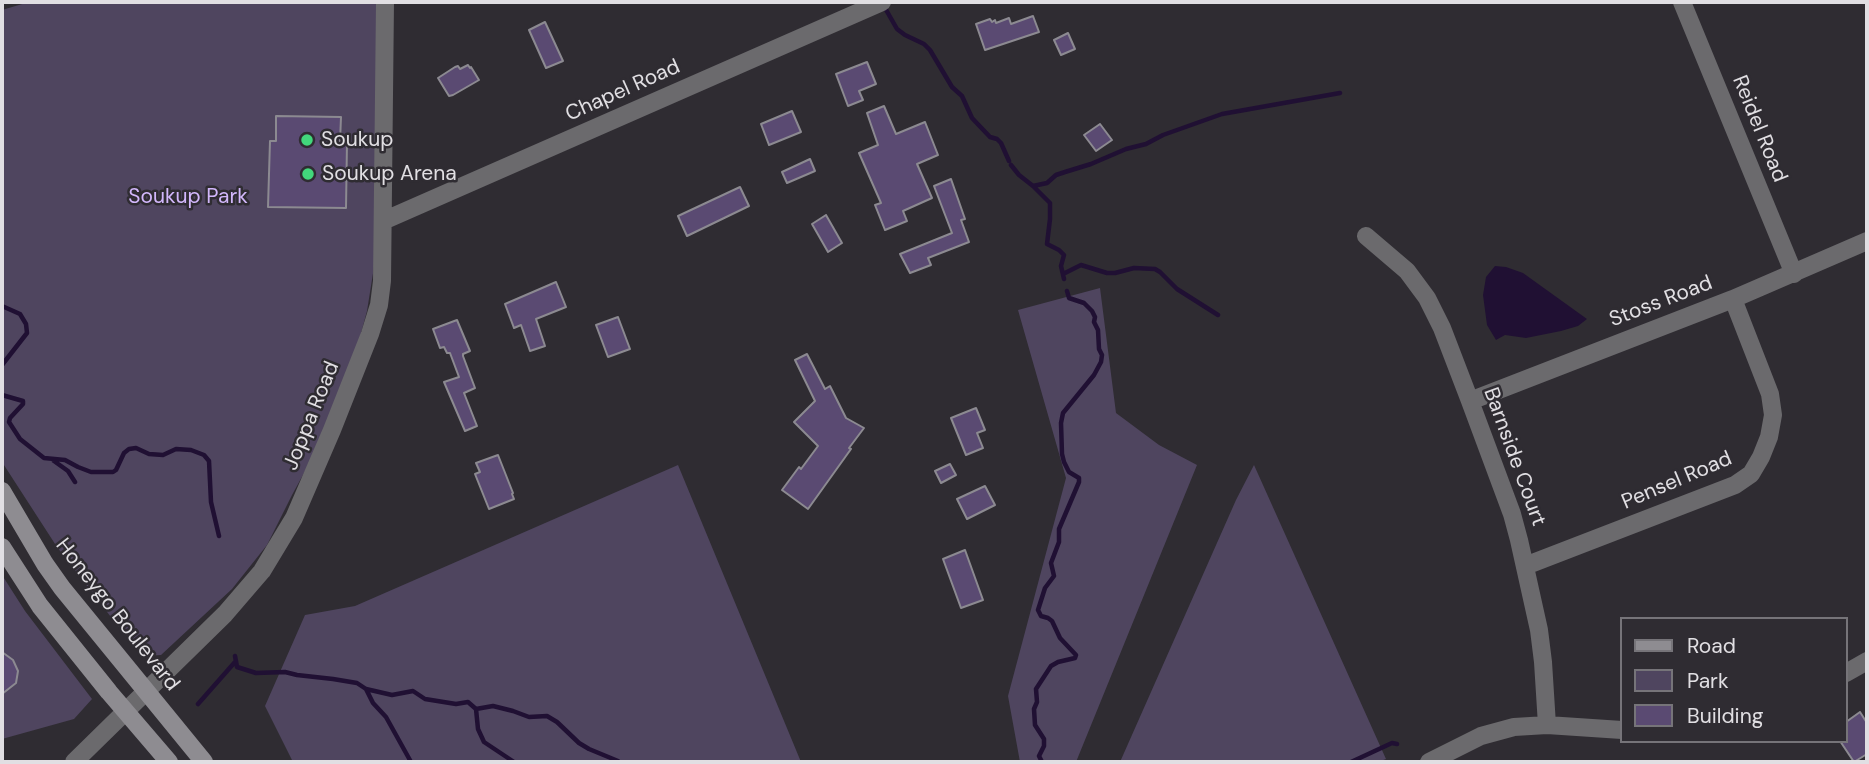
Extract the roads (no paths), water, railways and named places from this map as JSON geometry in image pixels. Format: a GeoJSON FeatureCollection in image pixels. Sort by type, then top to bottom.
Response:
{"type":"FeatureCollection","features":[{"type":"Feature","properties":{"kind":"main road","name":"Honeygo Boulevard"},"geometry":{"type":"LineString","coordinates":[[2,491],[62,588],[204,762]]}},
{"type":"Feature","properties":{"kind":"main road"},"geometry":{"type":"LineString","coordinates":[[2,547],[40,606],[169,762]]}},
{"type":"Feature","properties":{"kind":"street","name":"Joppa Road"},"geometry":{"type":"LineString","coordinates":[[74,762],[250,587],[294,518],[343,402],[370,334],[379,305],[382,281],[385,2]]}},
{"type":"Feature","properties":{"kind":"street","name":"Chapel Road"},"geometry":{"type":"LineString","coordinates":[[383,221],[882,2]]}},
{"type":"Feature","properties":{"kind":"street","name":"Reidel Road"},"geometry":{"type":"LineString","coordinates":[[1682,2],[1794,274]]}},
{"type":"Feature","properties":{"kind":"street","name":"Barnside Court"},"geometry":{"type":"LineString","coordinates":[[1366,236],[1406,271],[1427,298],[1442,328],[1512,514],[1541,640],[1547,725]]}},
{"type":"Feature","properties":{"kind":"street","name":"Stoss Road"},"geometry":{"type":"LineString","coordinates":[[1470,401],[1733,299],[1867,242]]}},
{"type":"Feature","properties":{"kind":"street","name":"Pensel Road"},"geometry":{"type":"LineString","coordinates":[[1525,566],[1735,485],[1751,474],[1769,437],[1773,415],[1770,394],[1733,299]]}},
{"type":"Feature","properties":{"kind":"street"},"geometry":{"type":"LineString","coordinates":[[1848,672],[1867,662]]}},
{"type":"Feature","properties":{"kind":"street"},"geometry":{"type":"LineString","coordinates":[[1429,762],[1481,736],[1514,727],[1547,725],[1620,730]]}},
{"type":"Feature","properties":{"kind":"waterway"},"geometry":{"type":"LineString","coordinates":[[885,8],[897,29],[930,50],[952,87],[962,96],[972,118],[990,137],[1001,143],[1009,161]]}},
{"type":"Feature","properties":{"kind":"waterway"},"geometry":{"type":"LineString","coordinates":[[1033,186],[1047,183],[1056,175],[1222,114],[1340,93]]}},
{"type":"Feature","properties":{"kind":"waterway"},"geometry":{"type":"LineString","coordinates":[[1011,165],[1050,203],[1047,244],[1064,255],[1061,266],[1064,279]]}},
{"type":"Feature","properties":{"kind":"waterway"},"geometry":{"type":"LineString","coordinates":[[1063,274],[1081,265],[1107,273],[1134,268],[1155,269],[1177,289],[1218,315]]}},
{"type":"Feature","properties":{"kind":"waterway"},"geometry":{"type":"LineString","coordinates":[[1042,762],[1039,756],[1044,739],[1035,725],[1036,689],[1051,666],[1075,658],[1076,655],[1060,638],[1052,621],[1041,616],[1038,610],[1045,588],[1054,576],[1051,563],[1059,542],[1059,529],[1079,482],[1079,478],[1069,472],[1064,462],[1061,423],[1063,413],[1094,375],[1102,355],[1092,311],[1084,303],[1069,298],[1067,291]]}},
{"type":"Feature","properties":{"kind":"waterway"},"geometry":{"type":"LineString","coordinates":[[2,306],[20,314],[26,324],[27,333],[2,365]]}},
{"type":"Feature","properties":{"kind":"waterway"},"geometry":{"type":"LineString","coordinates":[[2,395],[23,401],[9,422],[20,439],[44,458],[65,460],[91,472],[113,472],[129,449],[136,448],[149,454],[163,455],[176,449],[191,450],[204,455],[209,461],[211,502],[219,536]]}},
{"type":"Feature","properties":{"kind":"waterway"},"geometry":{"type":"LineString","coordinates":[[54,461],[68,471],[75,482]]}},
{"type":"Feature","properties":{"kind":"waterway"},"geometry":{"type":"LineString","coordinates":[[235,656],[237,667],[256,673],[285,672],[357,683],[366,689],[392,695],[413,691],[425,699],[456,704],[468,702],[476,709],[478,729],[484,742],[514,762]]}},
{"type":"Feature","properties":{"kind":"waterway"},"geometry":{"type":"LineString","coordinates":[[198,704],[235,662]]}},
{"type":"Feature","properties":{"kind":"waterway"},"geometry":{"type":"LineString","coordinates":[[366,689],[373,703],[386,717],[411,762]]}},
{"type":"Feature","properties":{"kind":"waterway"},"geometry":{"type":"LineString","coordinates":[[476,709],[493,706],[529,717],[547,716],[579,743],[618,761]]}},
{"type":"Feature","properties":{"kind":"waterway"},"geometry":{"type":"LineString","coordinates":[[1351,762],[1392,743],[1397,744]]}},
{"type":"Feature","properties":{"kind":"place","name":"Soukup"},"geometry":{"type":"Point","coordinates":[307,140]}},
{"type":"Feature","properties":{"kind":"place","name":"Soukup Arena"},"geometry":{"type":"Point","coordinates":[308,174]}},
{"type":"Feature","properties":{"kind":"park label","name":"Soukup Park"},"geometry":{"type":"Point","coordinates":[188,197]}}]}
